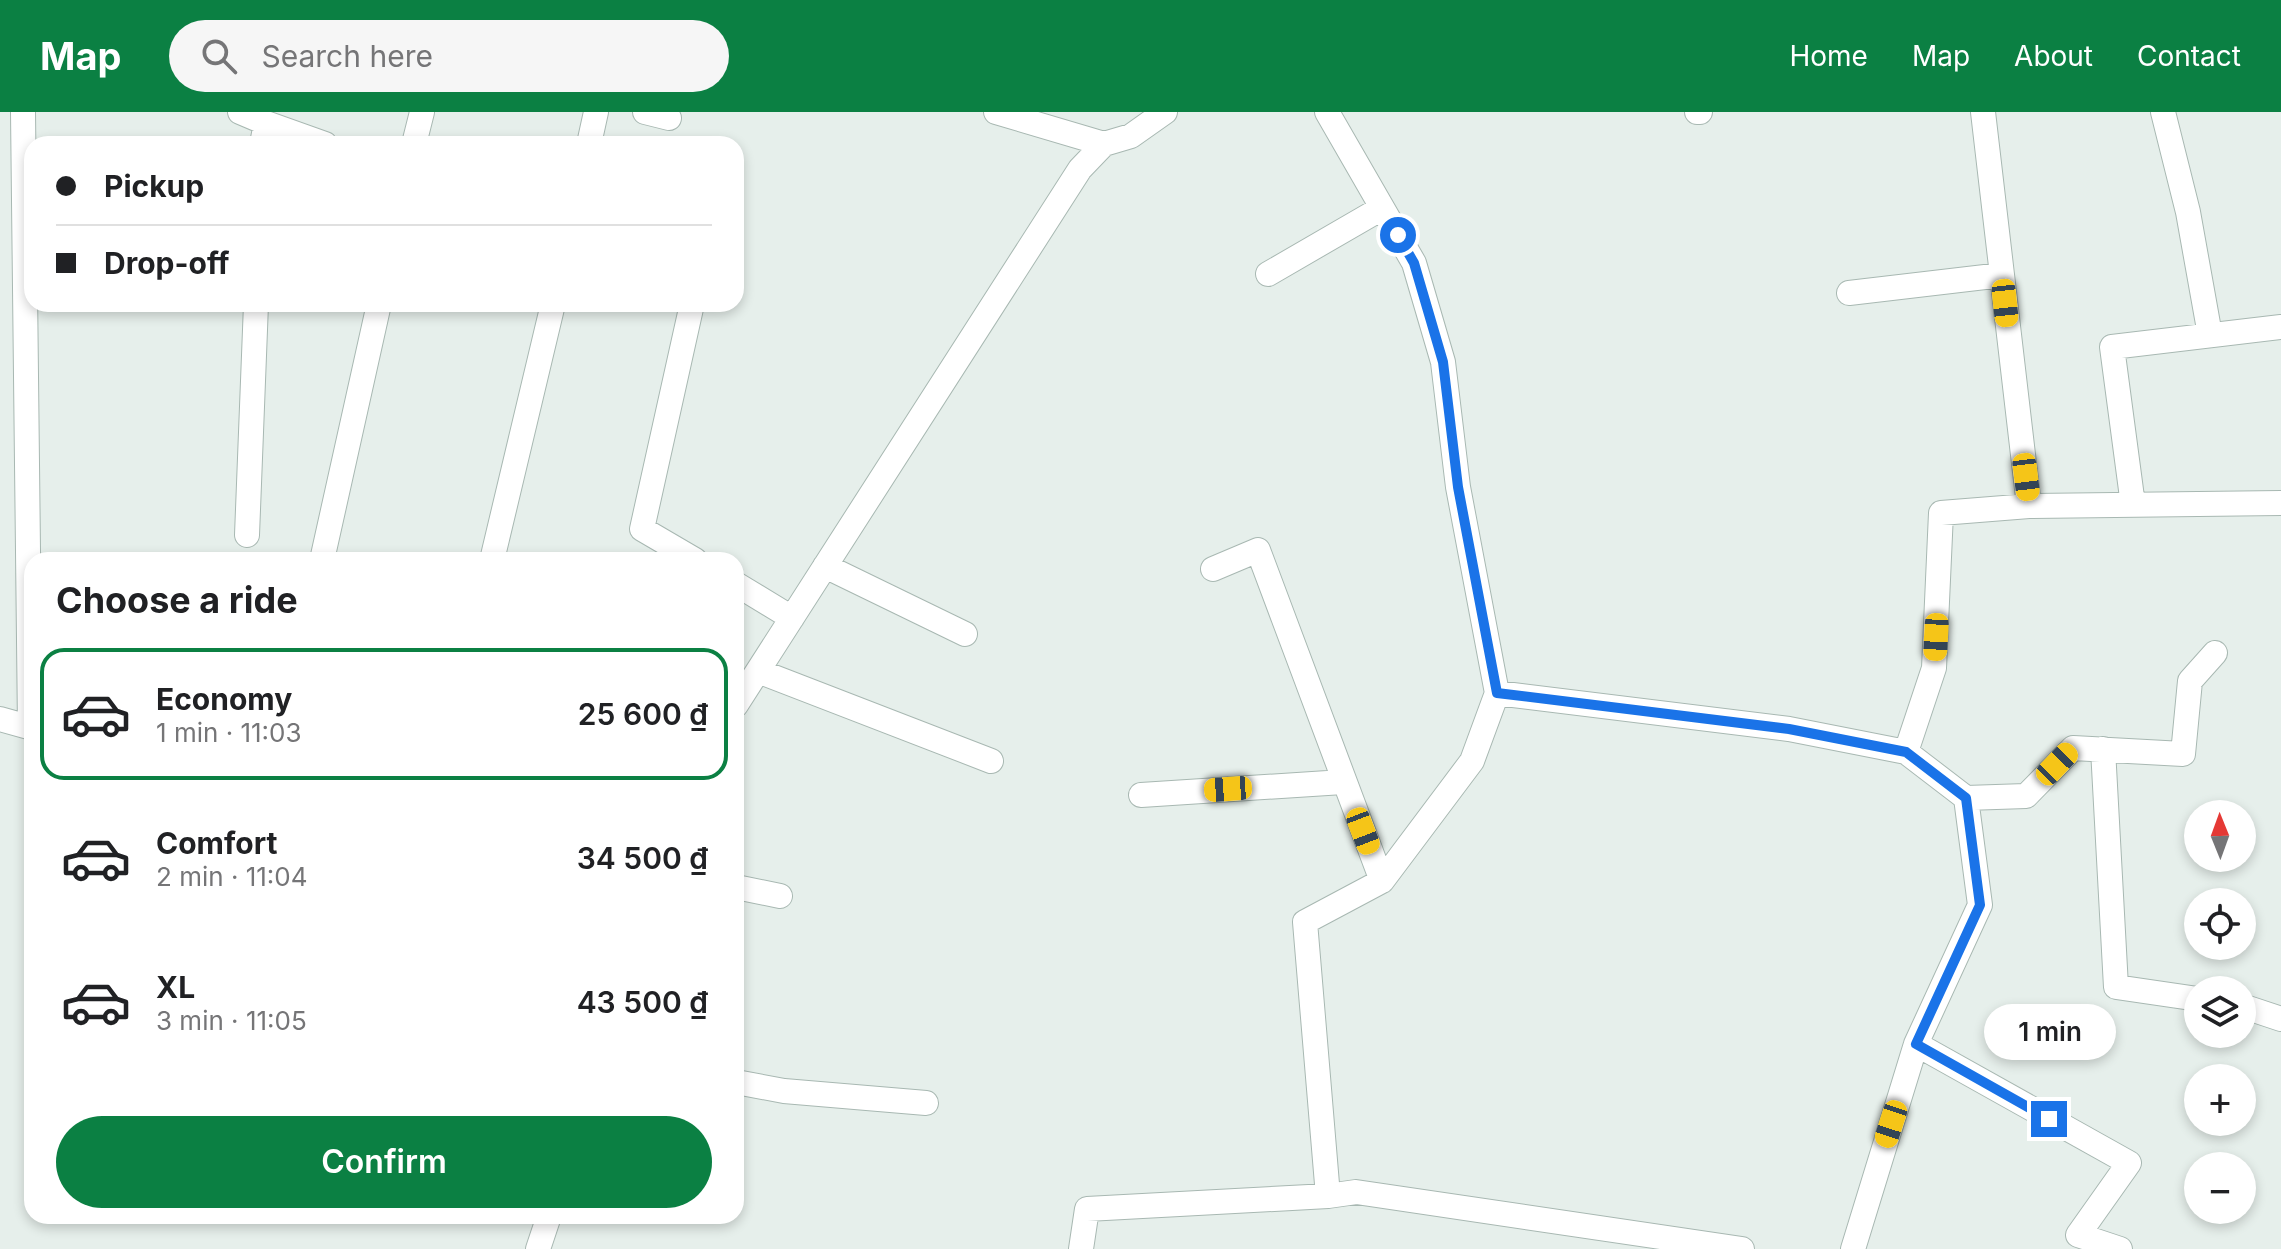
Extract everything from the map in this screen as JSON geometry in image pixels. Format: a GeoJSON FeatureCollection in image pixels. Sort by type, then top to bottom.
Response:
{"type":"FeatureCollection","features":[{"type":"Feature","properties":{"kind":"street"},"geometry":{"type":"LineString","coordinates":[[23,112],[24,189]]}},
{"type":"Feature","properties":{"kind":"street"},"geometry":{"type":"LineString","coordinates":[[240,112],[264,134]]}},
{"type":"Feature","properties":{"kind":"street"},"geometry":{"type":"LineString","coordinates":[[416,136],[422,112]]}},
{"type":"Feature","properties":{"kind":"street"},"geometry":{"type":"LineString","coordinates":[[591,136],[596,112]]}},
{"type":"Feature","properties":{"kind":"street"},"geometry":{"type":"LineString","coordinates":[[996,112],[1104,144]]}},
{"type":"Feature","properties":{"kind":"street"},"geometry":{"type":"LineString","coordinates":[[1126,112],[1131,136]]}},
{"type":"Feature","properties":{"kind":"street"},"geometry":{"type":"LineString","coordinates":[[744,693],[1080,169],[1104,144],[1131,136],[1165,112]]}},
{"type":"Feature","properties":{"kind":"street"},"geometry":{"type":"LineString","coordinates":[[1327,112],[1414,263],[1443,362],[1458,487],[1497,693],[1472,761],[1382,881],[1305,922],[1328,1196]]}},
{"type":"Feature","properties":{"kind":"street"},"geometry":{"type":"LineString","coordinates":[[1983,112],[2029,506]]}},
{"type":"Feature","properties":{"kind":"street"},"geometry":{"type":"LineString","coordinates":[[2163,112],[2188,212],[2210,335]]}},
{"type":"Feature","properties":{"kind":"street"},"geometry":{"type":"LineString","coordinates":[[1268,274],[1382,208]]}},
{"type":"Feature","properties":{"kind":"street"},"geometry":{"type":"LineString","coordinates":[[1849,293],[2002,275]]}},
{"type":"Feature","properties":{"kind":"street"},"geometry":{"type":"LineString","coordinates":[[26,312],[29,552]]}},
{"type":"Feature","properties":{"kind":"street"},"geometry":{"type":"LineString","coordinates":[[247,535],[256,312]]}},
{"type":"Feature","properties":{"kind":"street"},"geometry":{"type":"LineString","coordinates":[[324,552],[377,312]]}},
{"type":"Feature","properties":{"kind":"street"},"geometry":{"type":"LineString","coordinates":[[494,552],[551,312]]}},
{"type":"Feature","properties":{"kind":"street"},"geometry":{"type":"LineString","coordinates":[[681,552],[642,529],[690,312]]}},
{"type":"Feature","properties":{"kind":"street"},"geometry":{"type":"LineString","coordinates":[[2133,505],[2112,347],[2281,327]]}},
{"type":"Feature","properties":{"kind":"street"},"geometry":{"type":"LineString","coordinates":[[1906,752],[1934,668],[1941,513],[2029,506],[2281,503]]}},
{"type":"Feature","properties":{"kind":"street"},"geometry":{"type":"LineString","coordinates":[[1213,569],[1258,550],[1382,881]]}},
{"type":"Feature","properties":{"kind":"street"},"geometry":{"type":"LineString","coordinates":[[825,566],[965,634]]}},
{"type":"Feature","properties":{"kind":"street"},"geometry":{"type":"LineString","coordinates":[[744,589],[792,618]]}},
{"type":"Feature","properties":{"kind":"street"},"geometry":{"type":"LineString","coordinates":[[1497,693],[1789,729],[1906,752],[1966,798],[2026,796],[2073,748],[2183,754],[2190,681],[2215,653]]}},
{"type":"Feature","properties":{"kind":"street"},"geometry":{"type":"LineString","coordinates":[[758,671],[991,761]]}},
{"type":"Feature","properties":{"kind":"street"},"geometry":{"type":"LineString","coordinates":[[0,719],[24,725]]}},
{"type":"Feature","properties":{"kind":"street"},"geometry":{"type":"LineString","coordinates":[[2103,749],[2116,987],[2184,997]]}},
{"type":"Feature","properties":{"kind":"street"},"geometry":{"type":"LineString","coordinates":[[1141,795],[1343,782]]}},
{"type":"Feature","properties":{"kind":"street"},"geometry":{"type":"LineString","coordinates":[[1853,1249],[1916,1044],[1980,905],[1966,798]]}},
{"type":"Feature","properties":{"kind":"street"},"geometry":{"type":"LineString","coordinates":[[744,889],[780,896]]}},
{"type":"Feature","properties":{"kind":"street"},"geometry":{"type":"LineString","coordinates":[[2256,1011],[2281,1019]]}},
{"type":"Feature","properties":{"kind":"street"},"geometry":{"type":"LineString","coordinates":[[1916,1044],[2129,1163],[2078,1235],[2120,1249]]}},
{"type":"Feature","properties":{"kind":"street"},"geometry":{"type":"LineString","coordinates":[[744,1084],[784,1091],[926,1103]]}},
{"type":"Feature","properties":{"kind":"street"},"geometry":{"type":"LineString","coordinates":[[1081,1249],[1087,1209],[1356,1192],[1742,1249]]}},
{"type":"Feature","properties":{"kind":"street"},"geometry":{"type":"LineString","coordinates":[[538,1249],[546,1224]]}},
{"type":"Feature","properties":{"kind":"route"},"geometry":{"type":"LineString","coordinates":[[1398,235],[1414,263],[1443,362],[1458,487],[1497,693],[1789,729],[1906,752],[1966,798],[1980,905],[1916,1044],[2049,1119]]}}]}
